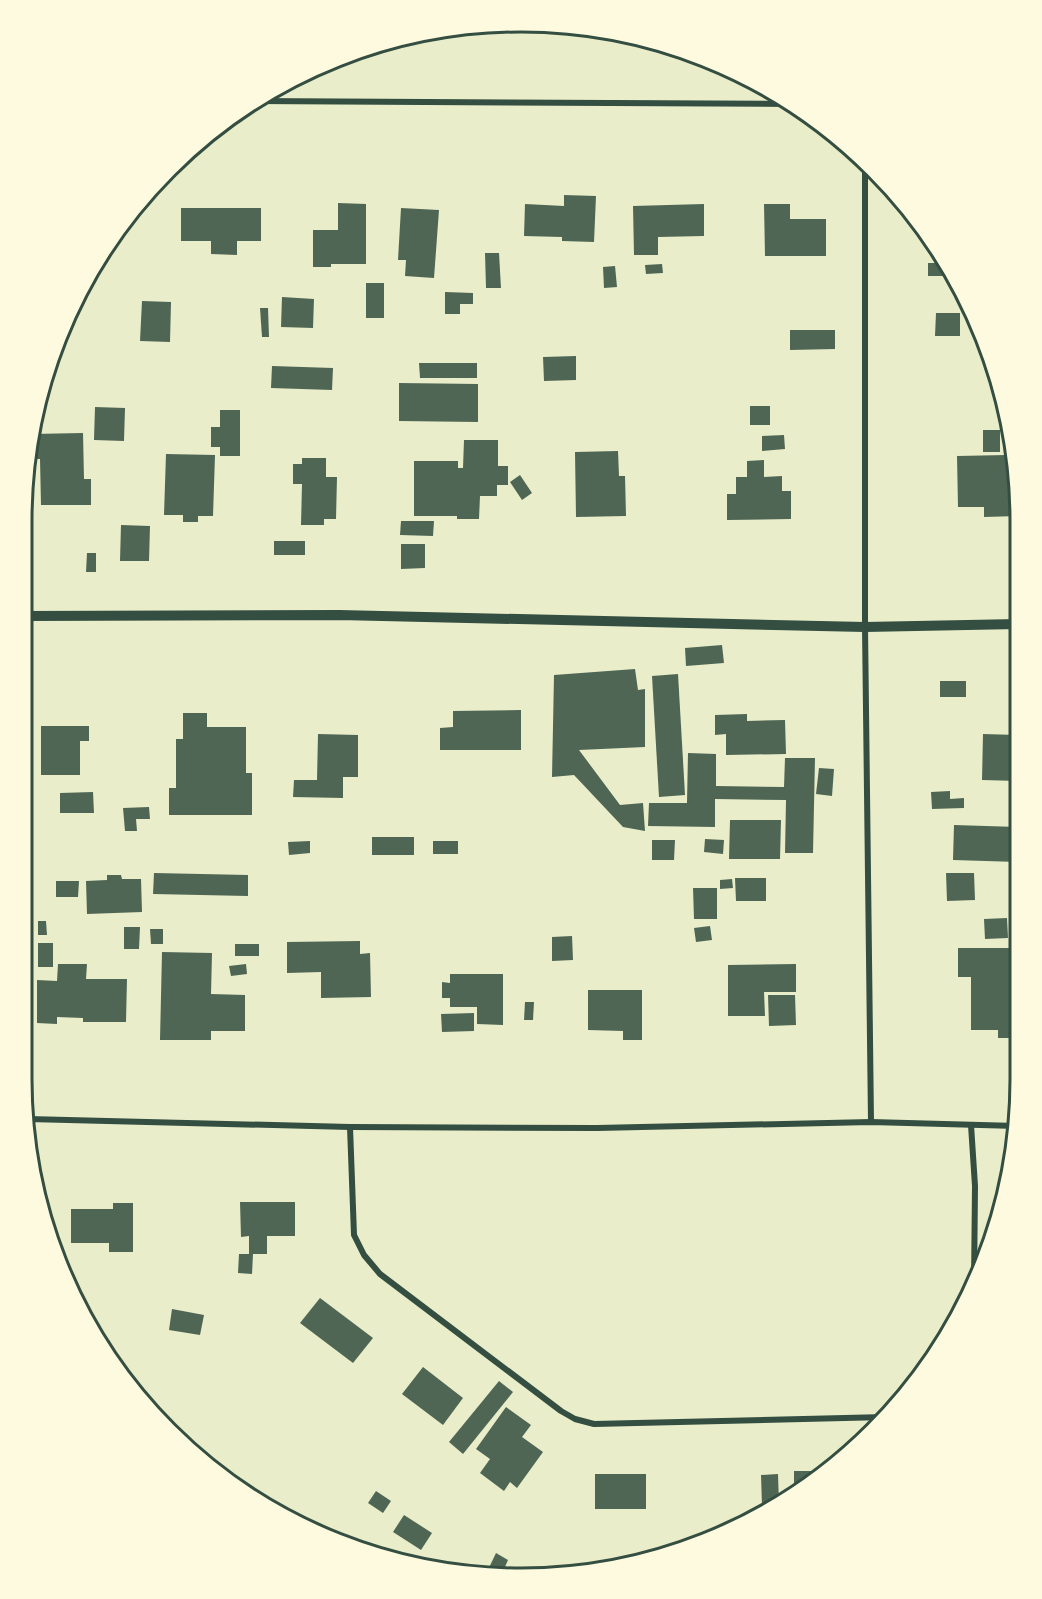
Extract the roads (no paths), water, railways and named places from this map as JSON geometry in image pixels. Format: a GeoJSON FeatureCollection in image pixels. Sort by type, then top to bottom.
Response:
{"type":"FeatureCollection","features":[{"type":"Feature","properties":{"kind":"street"},"geometry":{"type":"LineString","coordinates":[[270,101],[777,104]]}},
{"type":"Feature","properties":{"kind":"street"},"geometry":{"type":"LineString","coordinates":[[865,173],[865,627],[871,1122]]}},
{"type":"Feature","properties":{"kind":"street"},"geometry":{"type":"LineString","coordinates":[[32,616],[339,615],[865,627],[1010,624]]}},
{"type":"Feature","properties":{"kind":"street"},"geometry":{"type":"LineString","coordinates":[[34,1119],[350,1127],[597,1128],[871,1122],[1008,1126]]}},
{"type":"Feature","properties":{"kind":"street"},"geometry":{"type":"LineString","coordinates":[[971,1125],[975,1186],[974,1262]]}},
{"type":"Feature","properties":{"kind":"street"},"geometry":{"type":"LineString","coordinates":[[350,1127],[354,1235],[364,1255],[380,1274],[574,1419],[594,1424],[873,1417]]}}]}
